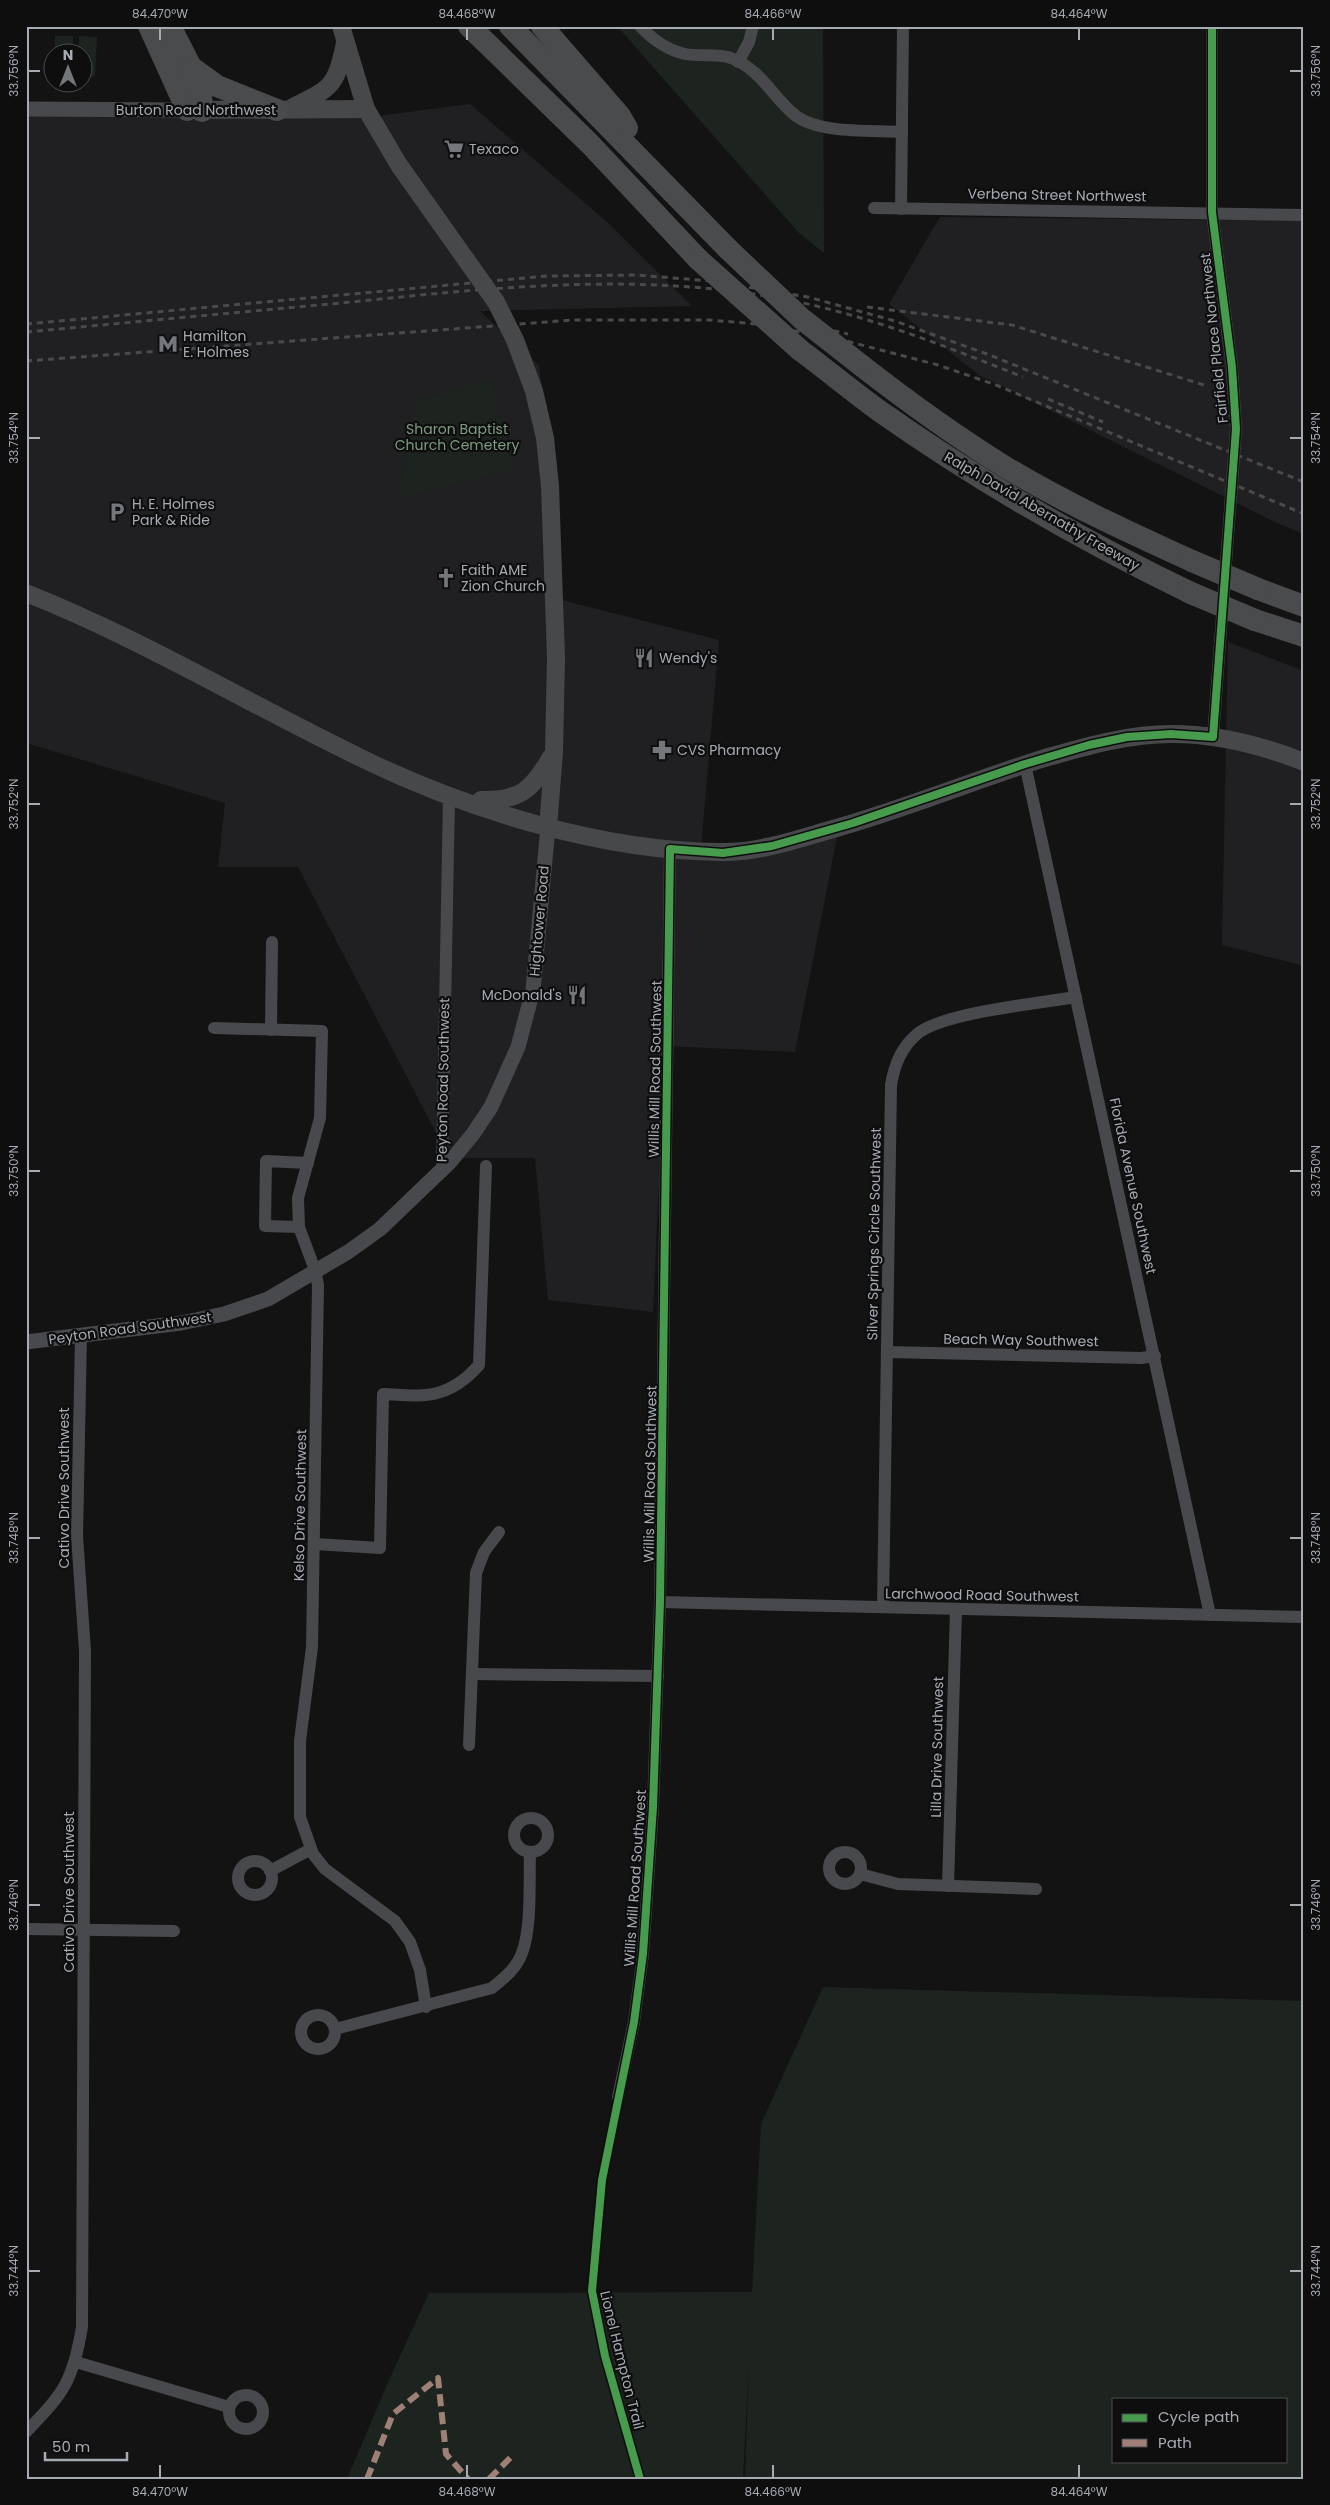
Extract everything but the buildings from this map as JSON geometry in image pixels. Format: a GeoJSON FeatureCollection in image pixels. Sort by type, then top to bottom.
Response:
{"type":"FeatureCollection","features":[{"type":"Feature","properties":{"kind":"highway"},"geometry":{"type":"LineString","coordinates":[[149,26],[194,111]]}},
{"type":"Feature","properties":{"kind":"highway"},"geometry":{"type":"LineString","coordinates":[[170,26],[191,67],[201,92],[194,111]]}},
{"type":"Feature","properties":{"kind":"highway","name":"Ralph David Abernathy Freeway"},"geometry":{"type":"LineString","coordinates":[[469,26],[590,144],[698,259],[800,350],[879,411],[948,457],[1114,556],[1191,593],[1255,620],[1304,636]]}},
{"type":"Feature","properties":{"kind":"highway"},"geometry":{"type":"LineString","coordinates":[[510,26],[647,164]]}},
{"type":"Feature","properties":{"kind":"highway"},"geometry":{"type":"LineString","coordinates":[[542,26],[620,116],[647,164]]}},
{"type":"Feature","properties":{"kind":"highway"},"geometry":{"type":"LineString","coordinates":[[191,67],[217,86],[283,110]]}},
{"type":"Feature","properties":{"kind":"highway","name":"Ralph David Abernathy Freeway"},"geometry":{"type":"LineString","coordinates":[[647,164],[728,249],[802,319],[862,366],[963,440],[1003,465],[1102,519],[1192,561],[1304,606]]}},
{"type":"Feature","properties":{"kind":"main road"},"geometry":{"type":"LineString","coordinates":[[343,34],[366,109],[399,165],[496,302],[515,340],[534,390],[545,438],[550,486],[556,657],[554,752],[548,827]]}},
{"type":"Feature","properties":{"kind":"main road"},"geometry":{"type":"LineString","coordinates":[[283,110],[324,92],[334,81],[339,72],[343,34]]}},
{"type":"Feature","properties":{"kind":"main road","name":"Burton Road Northwest"},"geometry":{"type":"LineString","coordinates":[[194,111],[366,109]]}},
{"type":"Feature","properties":{"kind":"main road"},"geometry":{"type":"LineString","coordinates":[[26,593],[118,633],[363,759],[455,797],[548,827],[606,840],[670,849],[723,853],[772,846],[853,823],[1025,764],[1089,745],[1127,737],[1170,734],[1213,736],[1252,744],[1304,762]]}},
{"type":"Feature","properties":{"kind":"main road"},"geometry":{"type":"LineString","coordinates":[[455,797],[502,800],[524,793],[538,780],[554,752]]}},
{"type":"Feature","properties":{"kind":"street"},"geometry":{"type":"LineString","coordinates":[[640,26],[652,39],[668,48],[686,54],[729,57],[738,62],[763,79],[775,97],[797,117],[810,123],[831,128],[902,132]]}},
{"type":"Feature","properties":{"kind":"street"},"geometry":{"type":"LineString","coordinates":[[738,62],[748,42],[753,26]]}},
{"type":"Feature","properties":{"kind":"street"},"geometry":{"type":"LineString","coordinates":[[901,209],[903,26]]}},
{"type":"Feature","properties":{"kind":"street","name":"Fairfield Place Northwest"},"geometry":{"type":"LineString","coordinates":[[1212,26],[1212,212],[1232,367],[1236,429],[1213,736]]}},
{"type":"Feature","properties":{"kind":"street","name":"Burton Road Northwest"},"geometry":{"type":"LineString","coordinates":[[26,109],[194,111]]}},
{"type":"Feature","properties":{"kind":"street","name":"Verbena Street Northwest"},"geometry":{"type":"LineString","coordinates":[[874,208],[1212,212],[1304,215]]}},
{"type":"Feature","properties":{"kind":"street","name":"Florida Avenue Southwest"},"geometry":{"type":"LineString","coordinates":[[1025,764],[1210,1615]]}},
{"type":"Feature","properties":{"kind":"street","name":"Peyton Road Southwest"},"geometry":{"type":"LineString","coordinates":[[26,1342],[181,1323],[224,1314],[268,1299],[348,1252],[380,1229],[442,1170],[455,797]]}},
{"type":"Feature","properties":{"kind":"street","name":"Hightower Road"},"geometry":{"type":"LineString","coordinates":[[442,1170],[473,1134],[491,1107],[518,1047],[533,990],[548,827]]}},
{"type":"Feature","properties":{"kind":"street","name":"Willis Mill Road Southwest"},"geometry":{"type":"LineString","coordinates":[[618,2097],[634,2022],[643,1954],[658,1676],[670,849]]}},
{"type":"Feature","properties":{"kind":"street"},"geometry":{"type":"LineString","coordinates":[[214,1028],[271,1030],[272,942]]}},
{"type":"Feature","properties":{"kind":"street","name":"Silver Springs Circle Southwest"},"geometry":{"type":"LineString","coordinates":[[884,1607],[891,1085],[894,1069],[900,1054],[917,1034],[940,1020],[1076,997]]}},
{"type":"Feature","properties":{"kind":"street","name":"Kelso Drive Southwest"},"geometry":{"type":"LineString","coordinates":[[271,1030],[322,1031],[322,1100],[320,1118],[298,1198],[299,1227],[315,1270],[318,1285],[312,1647],[300,1741],[300,1817],[311,1849],[333,1877],[395,1921],[410,1942],[420,1970],[426,2007]]}},
{"type":"Feature","properties":{"kind":"street"},"geometry":{"type":"LineString","coordinates":[[299,1227],[265,1226],[266,1161],[308,1163]]}},
{"type":"Feature","properties":{"kind":"street"},"geometry":{"type":"LineString","coordinates":[[315,1544],[380,1548],[383,1394],[423,1396],[452,1389],[468,1378],[479,1365],[486,1166]]}},
{"type":"Feature","properties":{"kind":"street","name":"Cativo Drive Southwest"},"geometry":{"type":"LineString","coordinates":[[26,2432],[54,2404],[67,2384],[76,2362],[82,2327],[86,1651],[77,1536],[81,1336]]}},
{"type":"Feature","properties":{"kind":"street","name":"Beach Way Southwest"},"geometry":{"type":"LineString","coordinates":[[887,1352],[1142,1358],[1155,1356]]}},
{"type":"Feature","properties":{"kind":"street"},"geometry":{"type":"LineString","coordinates":[[470,1745],[476,1573],[484,1552],[499,1532]]}},
{"type":"Feature","properties":{"kind":"street","name":"Larchwood Road Southwest"},"geometry":{"type":"LineString","coordinates":[[660,1602],[1304,1618]]}},
{"type":"Feature","properties":{"kind":"street","name":"Lilla Drive Southwest"},"geometry":{"type":"LineString","coordinates":[[948,1886],[956,1609]]}},
{"type":"Feature","properties":{"kind":"street"},"geometry":{"type":"LineString","coordinates":[[472,1679],[658,1676]]}},
{"type":"Feature","properties":{"kind":"street"},"geometry":{"type":"LineString","coordinates":[[270,1871],[311,1849]]}},
{"type":"Feature","properties":{"kind":"street"},"geometry":{"type":"LineString","coordinates":[[335,2029],[426,2007],[492,1988],[511,1971],[522,1954],[526,1931],[530,1852]]}},
{"type":"Feature","properties":{"kind":"street"},"geometry":{"type":"LineString","coordinates":[[860,1874],[898,1884],[1036,1889]]}},
{"type":"Feature","properties":{"kind":"street"},"geometry":{"type":"LineString","coordinates":[[26,1929],[174,1930]]}},
{"type":"Feature","properties":{"kind":"street"},"geometry":{"type":"LineString","coordinates":[[76,2362],[229,2407]]}},
{"type":"Feature","properties":{"kind":"shaded area"},"geometry":{"type":"Polygon","coordinates":[[[470,104],[606,221],[692,306],[480,311],[539,365],[553,475],[550,597],[719,640],[700,860],[708,861],[839,827],[795,1052],[665,1046],[653,1312],[548,1300],[535,1158],[449,1158],[298,867],[218,867],[225,803],[26,743],[26,105],[370,117],[470,104]]]}},
{"type":"Feature","properties":{"kind":"shaded area"},"geometry":{"type":"Polygon","coordinates":[[[940,217],[1208,220],[1304,217],[1304,534],[1277,523],[979,375],[889,304],[940,217]]]}},
{"type":"Feature","properties":{"kind":"shaded area"},"geometry":{"type":"Polygon","coordinates":[[[1228,642],[1304,671],[1304,966],[1222,945],[1228,642]]]}},
{"type":"Feature","properties":{"kind":"green space"},"geometry":{"type":"Polygon","coordinates":[[[617,26],[823,26],[824,253],[799,233],[617,26]]]}},
{"type":"Feature","properties":{"kind":"green space"},"geometry":{"type":"Polygon","coordinates":[[[55,36],[73,36],[73,42],[55,42],[55,36]]]}},
{"type":"Feature","properties":{"kind":"green space"},"geometry":{"type":"Polygon","coordinates":[[[79,36],[97,37],[95,77],[92,77],[92,42],[79,42],[79,36]]]}},
{"type":"Feature","properties":{"kind":"green space","name":"Sharon Baptist Church Cemetery"},"geometry":{"type":"Polygon","coordinates":[[[491,380],[513,470],[399,499],[416,400],[491,380]]]}},
{"type":"Feature","properties":{"kind":"green space"},"geometry":{"type":"Polygon","coordinates":[[[823,1987],[1304,2001],[1304,2479],[745,2479],[749,2363],[743,2479],[347,2479],[389,2380],[429,2293],[752,2292],[761,2124],[823,1987]]]}},
{"type":"Feature","properties":{"kind":"railway"},"geometry":{"type":"LineString","coordinates":[[26,324],[547,276],[636,275],[711,281],[808,297],[895,321],[987,354],[1304,482]]}},
{"type":"Feature","properties":{"kind":"railway"},"geometry":{"type":"LineString","coordinates":[[26,332],[507,288],[558,285],[662,285],[766,296],[832,310],[897,329],[1023,377]]}},
{"type":"Feature","properties":{"kind":"railway"},"geometry":{"type":"LineString","coordinates":[[867,307],[1012,325],[1207,386]]}},
{"type":"Feature","properties":{"kind":"railway"},"geometry":{"type":"LineString","coordinates":[[26,361],[573,320],[710,320],[756,324],[835,338],[938,365],[996,385],[1304,514]]}},
{"type":"Feature","properties":{"kind":"railway"},"geometry":{"type":"LineString","coordinates":[[812,326],[848,334]]}},
{"type":"Feature","properties":{"kind":"railway"},"geometry":{"type":"LineString","coordinates":[[1048,399],[1103,422]]}},
{"type":"Feature","properties":{"kind":"marked path"},"geometry":{"type":"LineString","coordinates":[[367,2479],[393,2414],[438,2378],[446,2454],[468,2479]]}},
{"type":"Feature","properties":{"kind":"marked path"},"geometry":{"type":"LineString","coordinates":[[489,2479],[514,2454]]}},
{"type":"Feature","properties":{"kind":"cycle path","name":"Lionel Hampton Trail"},"geometry":{"type":"LineString","coordinates":[[640,2479],[605,2356],[592,2291],[602,2180],[634,2022],[643,1954],[653,1807],[660,1602],[670,849],[723,853],[772,846],[853,823],[1025,764],[1089,745],[1127,737],[1171,734],[1213,737],[1236,429],[1232,367],[1212,212],[1212,26]]}},
{"type":"Feature","properties":{"kind":"place","name":"Texaco"},"geometry":{"type":"Point","coordinates":[454,149]}},
{"type":"Feature","properties":{"kind":"place","name":"Hamilton E. Holmes"},"geometry":{"type":"Point","coordinates":[168,344]}},
{"type":"Feature","properties":{"kind":"place","name":"H. E. Holmes Park & Ride"},"geometry":{"type":"Point","coordinates":[117,512]}},
{"type":"Feature","properties":{"kind":"place","name":"Faith AME Zion Church"},"geometry":{"type":"Point","coordinates":[446,578]}},
{"type":"Feature","properties":{"kind":"place","name":"Wendy's"},"geometry":{"type":"Point","coordinates":[644,658]}},
{"type":"Feature","properties":{"kind":"place","name":"CVS Pharmacy"},"geometry":{"type":"Point","coordinates":[662,750]}},
{"type":"Feature","properties":{"kind":"place","name":"McDonald's"},"geometry":{"type":"Point","coordinates":[577,995]}}]}
